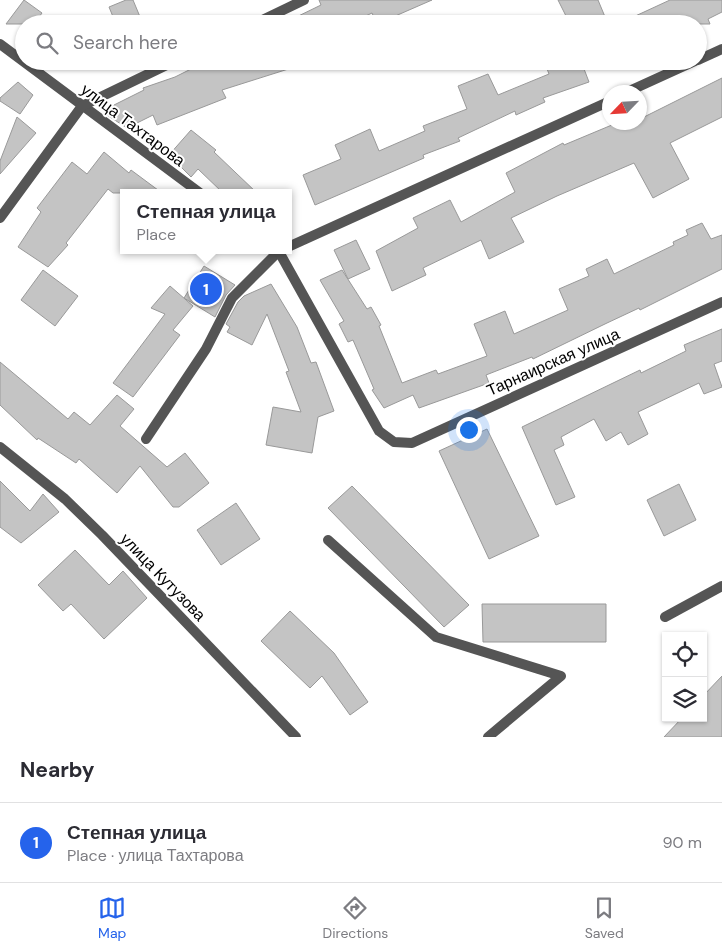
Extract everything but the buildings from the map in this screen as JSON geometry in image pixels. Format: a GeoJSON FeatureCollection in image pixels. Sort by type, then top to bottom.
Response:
{"type":"FeatureCollection","features":[{"type":"Feature","properties":{"kind":"street"},"geometry":{"type":"LineString","coordinates":[[273,15],[304,0]]}},
{"type":"Feature","properties":{"kind":"street","name":"улица Тахтарова"},"geometry":{"type":"LineString","coordinates":[[0,44],[15,55]]}},
{"type":"Feature","properties":{"kind":"street"},"geometry":{"type":"LineString","coordinates":[[707,56],[722,49]]}},
{"type":"Feature","properties":{"kind":"street","name":"улица Тахтарова"},"geometry":{"type":"LineString","coordinates":[[34,70],[195,189]]}},
{"type":"Feature","properties":{"kind":"street"},"geometry":{"type":"LineString","coordinates":[[0,218],[82,106],[157,70]]}},
{"type":"Feature","properties":{"kind":"street"},"geometry":{"type":"LineString","coordinates":[[643,85],[677,70]]}},
{"type":"Feature","properties":{"kind":"street"},"geometry":{"type":"LineString","coordinates":[[292,245],[602,104]]}},
{"type":"Feature","properties":{"kind":"street"},"geometry":{"type":"LineString","coordinates":[[146,439],[206,349],[232,298],[278,254]]}},
{"type":"Feature","properties":{"kind":"street","name":"Тарнаирская улица"},"geometry":{"type":"LineString","coordinates":[[284,254],[379,431],[394,442],[412,443],[722,302]]}},
{"type":"Feature","properties":{"kind":"street","name":"улица Кутузова"},"geometry":{"type":"LineString","coordinates":[[0,447],[65,499],[102,535],[296,737]]}},
{"type":"Feature","properties":{"kind":"street"},"geometry":{"type":"LineString","coordinates":[[328,540],[436,637],[561,676],[488,737]]}},
{"type":"Feature","properties":{"kind":"street"},"geometry":{"type":"LineString","coordinates":[[665,617],[722,586]]}},
{"type":"Feature","properties":{"kind":"place","name":"Степная улица"},"geometry":{"type":"Point","coordinates":[206,289]}}]}
